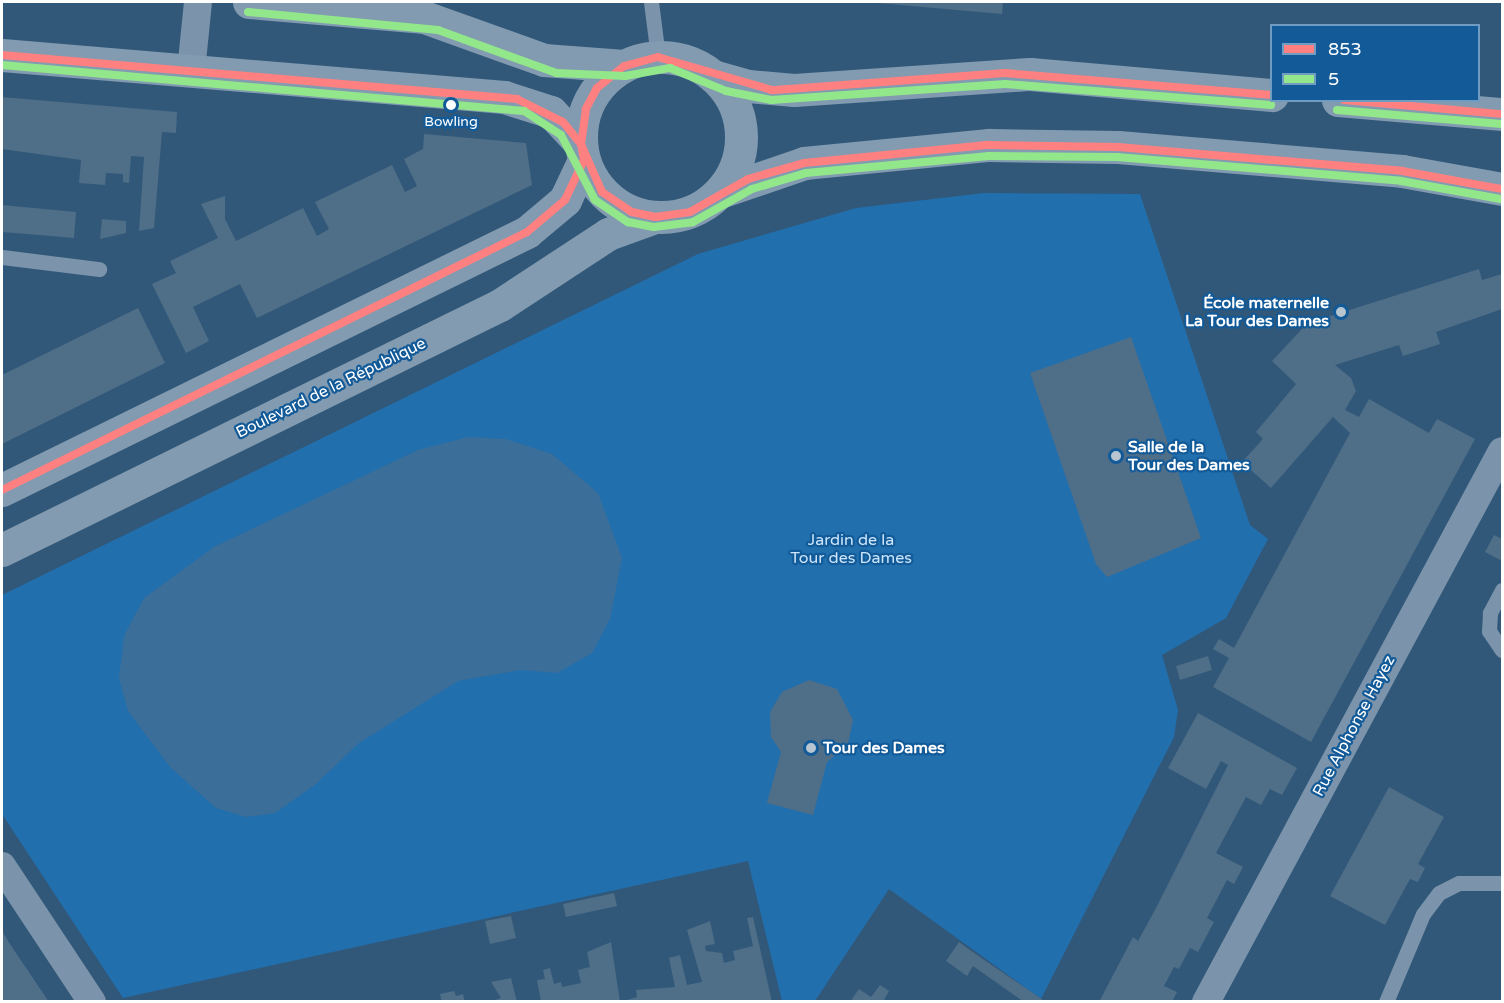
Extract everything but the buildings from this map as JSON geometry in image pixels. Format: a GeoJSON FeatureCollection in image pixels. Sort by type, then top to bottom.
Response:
{"type":"FeatureCollection","features":[{"type":"Feature","properties":{"kind":"main road"},"geometry":{"type":"LineString","coordinates":[[249,2],[424,17],[544,60],[624,66],[658,57],[693,63],[713,76],[730,96],[741,132],[738,158],[720,192]]}},
{"type":"Feature","properties":{"kind":"main road"},"geometry":{"type":"LineString","coordinates":[[2,55],[517,99],[551,112],[582,152],[611,199],[655,217],[690,212],[720,192],[804,164],[989,145],[1118,147],[1260,159],[1440,176],[1503,189]]}},
{"type":"Feature","properties":{"kind":"main road"},"geometry":{"type":"LineString","coordinates":[[2,490],[527,232],[565,200],[582,152],[590,98],[624,66]]}},
{"type":"Feature","properties":{"kind":"main road"},"geometry":{"type":"LineString","coordinates":[[713,76],[783,90],[1030,74],[1270,95]]}},
{"type":"Feature","properties":{"kind":"main road"},"geometry":{"type":"LineString","coordinates":[[1362,102],[1503,114]]}},
{"type":"Feature","properties":{"kind":"main road","name":"Boulevard de la République"},"geometry":{"type":"LineString","coordinates":[[2,550],[500,305],[608,234],[655,217]]}},
{"type":"Feature","properties":{"kind":"street"},"geometry":{"type":"LineString","coordinates":[[191,71],[198,2]]}},
{"type":"Feature","properties":{"kind":"street","name":"Rue Alphonse Hayez"},"geometry":{"type":"LineString","coordinates":[[1206,1002],[1503,452]]}},
{"type":"Feature","properties":{"kind":"street"},"geometry":{"type":"LineString","coordinates":[[2,866],[92,1002]]}},
{"type":"Feature","properties":{"kind":"lane"},"geometry":{"type":"LineString","coordinates":[[651,2],[658,57]]}},
{"type":"Feature","properties":{"kind":"lane"},"geometry":{"type":"LineString","coordinates":[[2,257],[99,269]]}},
{"type":"Feature","properties":{"kind":"lane"},"geometry":{"type":"LineString","coordinates":[[1503,590],[1490,613],[1489,631],[1503,650]]}},
{"type":"Feature","properties":{"kind":"lane"},"geometry":{"type":"LineString","coordinates":[[1386,1002],[1424,914],[1439,893],[1459,883],[1503,883]]}},
{"type":"Feature","properties":{"kind":"green space","name":"Jardin de la Tour des Dames"},"geometry":{"type":"Polygon","coordinates":[[[984,193],[1140,194],[1250,525],[1268,539],[1226,618],[1162,655],[1178,710],[1174,737],[1041,999],[889,889],[815,1001],[782,1001],[748,861],[123,998],[2,814],[2,595],[698,254],[856,208],[984,193]]]}},
{"type":"Feature","properties":{"kind":"shaded area"},"geometry":{"type":"Polygon","coordinates":[[[468,437],[506,439],[552,454],[598,493],[622,558],[610,619],[592,653],[557,673],[521,670],[458,681],[359,743],[316,784],[275,813],[246,817],[216,808],[170,767],[128,711],[119,678],[124,636],[144,598],[214,547],[418,450],[468,437]]]}},
{"type":"Feature","properties":{"kind":"transit line","name":"5"},"geometry":{"type":"LineString","coordinates":[[248,12],[438,30],[556,73],[625,76],[670,68],[726,91],[771,100],[1005,84],[1271,105]]}},
{"type":"Feature","properties":{"kind":"transit line","name":"853"},"geometry":{"type":"LineString","coordinates":[[2,55],[517,99],[563,122],[581,144],[584,160],[565,200],[527,232],[2,490]]}},
{"type":"Feature","properties":{"kind":"transit line","name":"853"},"geometry":{"type":"LineString","coordinates":[[1270,95],[1005,73],[772,90],[658,57],[624,66],[597,88],[586,109],[581,144],[602,192],[632,212],[655,217],[690,212],[748,179],[804,163],[989,145],[1118,147],[1402,171],[1502,189]]}},
{"type":"Feature","properties":{"kind":"transit line","name":"5"},"geometry":{"type":"LineString","coordinates":[[2,65],[524,111],[561,135],[595,200],[628,222],[654,227],[693,222],[752,189],[806,173],[989,156],[1117,157],[1401,181],[1500,199]]}},
{"type":"Feature","properties":{"kind":"transit line","name":"853"},"geometry":{"type":"LineString","coordinates":[[1367,102],[1502,114]]}},
{"type":"Feature","properties":{"kind":"transit line","name":"5"},"geometry":{"type":"LineString","coordinates":[[1337,110],[1501,124]]}},
{"type":"Feature","properties":{"kind":"place","name":"Bowling"},"geometry":{"type":"Point","coordinates":[451,105]}},
{"type":"Feature","properties":{"kind":"place","name":"École maternelle La Tour des Dames"},"geometry":{"type":"Point","coordinates":[1341,312]}},
{"type":"Feature","properties":{"kind":"place","name":"Salle de la Tour des Dames"},"geometry":{"type":"Point","coordinates":[1116,456]}},
{"type":"Feature","properties":{"kind":"place","name":"Tour des Dames"},"geometry":{"type":"Point","coordinates":[811,748]}}]}
